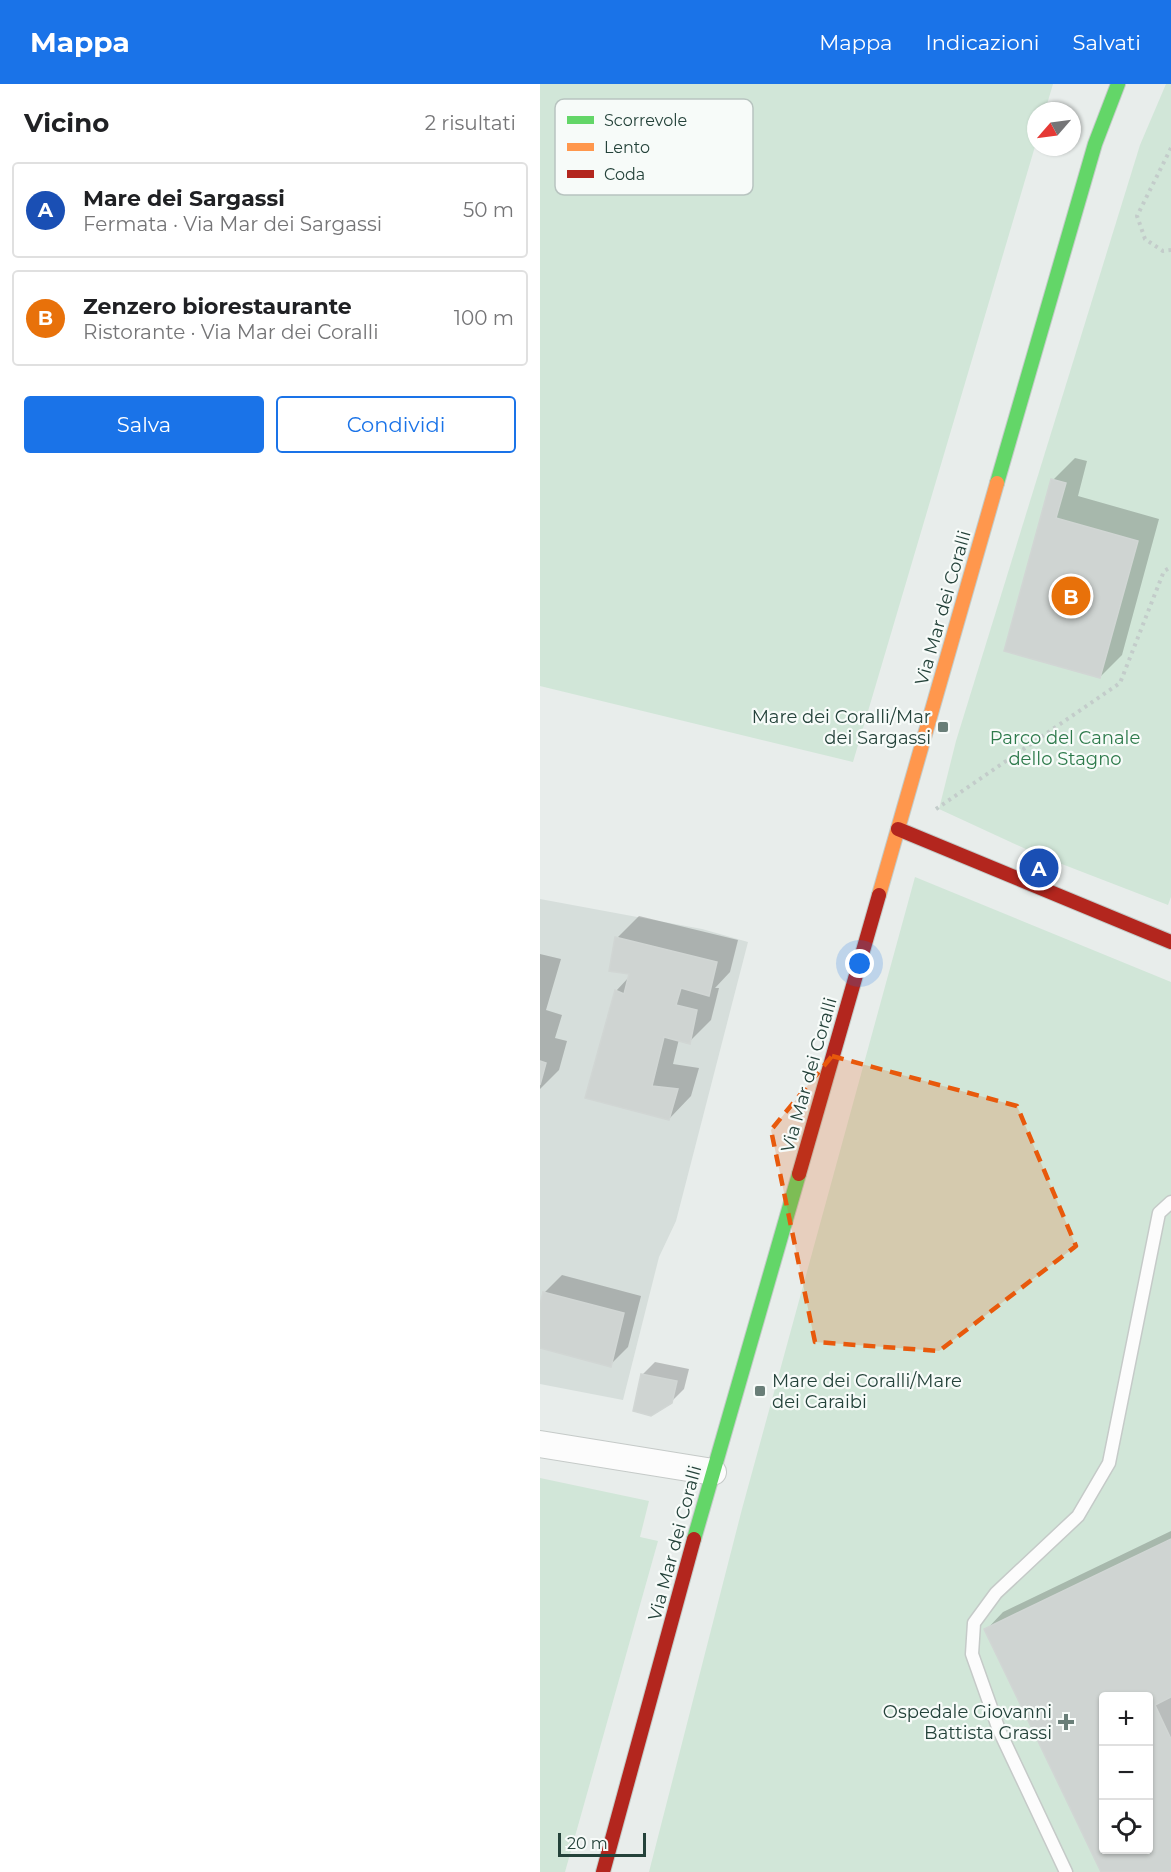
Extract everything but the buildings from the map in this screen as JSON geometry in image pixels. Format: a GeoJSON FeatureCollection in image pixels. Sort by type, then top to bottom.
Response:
{"type":"FeatureCollection","features":[{"type":"Feature","properties":{"kind":"street","name":"Via Mar dei Coralli"},"geometry":{"type":"LineString","coordinates":[[603,1872],[713,1472],[901,830],[1086,174],[1118,84]]}},
{"type":"Feature","properties":{"kind":"street"},"geometry":{"type":"LineString","coordinates":[[901,830],[1171,942]]}},
{"type":"Feature","properties":{"kind":"street"},"geometry":{"type":"LineString","coordinates":[[540,1444],[713,1472]]}},
{"type":"Feature","properties":{"kind":"lane"},"geometry":{"type":"LineString","coordinates":[[1066,1872],[999,1730],[972,1654],[974,1623],[996,1593],[1078,1516],[1110,1463],[1159,1213],[1171,1202]]}},
{"type":"Feature","properties":{"kind":"path"},"geometry":{"type":"LineString","coordinates":[[1171,148],[1137,216],[1145,239],[1164,251],[1171,250]]}},
{"type":"Feature","properties":{"kind":"path"},"geometry":{"type":"LineString","coordinates":[[901,830],[1120,683],[1164,571],[1171,567]]}},
{"type":"Feature","properties":{"kind":"highlighted area"},"geometry":{"type":"Polygon","coordinates":[[[832,1056],[1017,1106],[1076,1246],[939,1351],[815,1342],[771,1130],[832,1056]]]}},
{"type":"Feature","properties":{"kind":"shaded area"},"geometry":{"type":"Polygon","coordinates":[[[540,899],[702,929],[748,942],[676,1221],[659,1257],[623,1400],[540,1384],[540,899]]]}},
{"type":"Feature","properties":{"kind":"green space"},"geometry":{"type":"Polygon","coordinates":[[[540,84],[1053,84],[1048,102],[1027,102],[1027,156],[1032,156],[853,762],[540,686],[540,84]]]}},
{"type":"Feature","properties":{"kind":"green space","name":"Parco del Canale dello Stagno"},"geometry":{"type":"Polygon","coordinates":[[[1166,84],[1171,84],[1171,897],[1168,905],[1041,856],[939,809],[956,741],[1140,145],[1166,84]]]}},
{"type":"Feature","properties":{"kind":"green space"},"geometry":{"type":"Polygon","coordinates":[[[915,877],[1171,982],[1171,1550],[1000,1633],[1099,1844],[1099,1854],[1104,1854],[1112,1872],[649,1872],[742,1509],[915,877]]]}},
{"type":"Feature","properties":{"kind":"green space"},"geometry":{"type":"Polygon","coordinates":[[[540,1478],[649,1501],[640,1537],[658,1541],[565,1872],[540,1872],[540,1478]]]}},
{"type":"Feature","properties":{"kind":"traffic: fast"},"geometry":{"type":"LineString","coordinates":[[997,483],[1095,144],[1118,84]]}},
{"type":"Feature","properties":{"kind":"traffic: fast"},"geometry":{"type":"LineString","coordinates":[[694,1539],[799,1174]]}},
{"type":"Feature","properties":{"kind":"traffic: slow"},"geometry":{"type":"LineString","coordinates":[[879,895],[997,483]]}},
{"type":"Feature","properties":{"kind":"traffic: jam"},"geometry":{"type":"LineString","coordinates":[[898,829],[1171,942]]}},
{"type":"Feature","properties":{"kind":"traffic: jam"},"geometry":{"type":"LineString","coordinates":[[799,1174],[879,895]]}},
{"type":"Feature","properties":{"kind":"traffic: jam"},"geometry":{"type":"LineString","coordinates":[[603,1872],[694,1539]]}},
{"type":"Feature","properties":{"kind":"place","name":"Zenzero biorestaurante"},"geometry":{"type":"Point","coordinates":[1071,596]}},
{"type":"Feature","properties":{"kind":"place","name":"Mare dei Coralli/Mar dei Sargassi"},"geometry":{"type":"Point","coordinates":[943,727]}},
{"type":"Feature","properties":{"kind":"place","name":"Mare dei Sargassi"},"geometry":{"type":"Point","coordinates":[1039,868]}},
{"type":"Feature","properties":{"kind":"place","name":"Mare dei Coralli/Mare dei Caraibi"},"geometry":{"type":"Point","coordinates":[760,1391]}},
{"type":"Feature","properties":{"kind":"place","name":"Ospedale Giovanni Battista Grassi"},"geometry":{"type":"Point","coordinates":[1066,1722]}}]}
